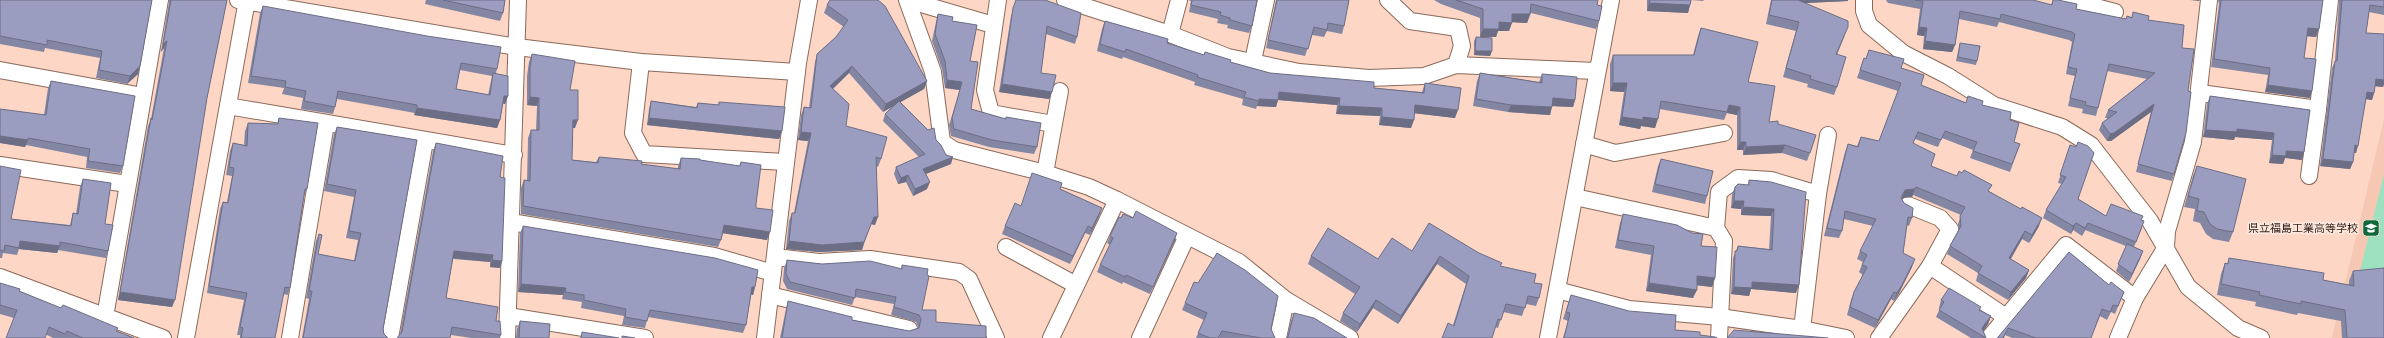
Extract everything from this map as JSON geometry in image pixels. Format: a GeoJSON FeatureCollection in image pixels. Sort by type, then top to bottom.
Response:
{"type":"FeatureCollection","features":[{"type":"Feature","properties":{"kind":"street"},"geometry":{"type":"LineString","coordinates":[[105,317],[160,0]]}},
{"type":"Feature","properties":{"kind":"street"},"geometry":{"type":"LineString","coordinates":[[507,338],[518,0]]}},
{"type":"Feature","properties":{"kind":"street"},"geometry":{"type":"LineString","coordinates":[[765,338],[797,72],[809,0]]}},
{"type":"Feature","properties":{"kind":"street"},"geometry":{"type":"LineString","coordinates":[[908,0],[993,25]]}},
{"type":"Feature","properties":{"kind":"street"},"geometry":{"type":"LineString","coordinates":[[908,0],[933,72],[942,142],[954,150],[1045,173],[1090,187],[1239,262],[1286,300],[1350,338]]}},
{"type":"Feature","properties":{"kind":"street"},"geometry":{"type":"LineString","coordinates":[[998,0],[993,25],[985,90],[991,113],[1053,124]]}},
{"type":"Feature","properties":{"kind":"street"},"geometry":{"type":"LineString","coordinates":[[1065,0],[1093,4],[1228,57],[1253,61],[1299,72],[1369,78],[1424,76],[1456,66],[1597,71]]}},
{"type":"Feature","properties":{"kind":"street"},"geometry":{"type":"LineString","coordinates":[[1170,34],[1179,0]]}},
{"type":"Feature","properties":{"kind":"street"},"geometry":{"type":"LineString","coordinates":[[1253,61],[1266,0]]}},
{"type":"Feature","properties":{"kind":"street"},"geometry":{"type":"LineString","coordinates":[[1388,0],[1410,21],[1458,28],[1462,46],[1456,66]]}},
{"type":"Feature","properties":{"kind":"street"},"geometry":{"type":"LineString","coordinates":[[1548,338],[1611,0]]}},
{"type":"Feature","properties":{"kind":"street"},"geometry":{"type":"LineString","coordinates":[[1864,0],[1864,11],[1869,25],[1904,53],[1948,76],[1994,105],[2062,127],[2091,145],[2150,220],[2188,287],[2238,328],[2262,338]]}},
{"type":"Feature","properties":{"kind":"street"},"geometry":{"type":"LineString","coordinates":[[2069,0],[2115,12]]}},
{"type":"Feature","properties":{"kind":"street"},"geometry":{"type":"LineString","coordinates":[[2118,338],[2135,298],[2166,247],[2167,231],[2194,142],[2209,0]]}},
{"type":"Feature","properties":{"kind":"street"},"geometry":{"type":"LineString","coordinates":[[2309,176],[2330,0]]}},
{"type":"Feature","properties":{"kind":"street"},"geometry":{"type":"LineString","coordinates":[[186,338],[228,106],[244,1],[517,47],[641,62],[797,72]]}},
{"type":"Feature","properties":{"kind":"street"},"geometry":{"type":"LineString","coordinates":[[641,62],[634,133],[644,154],[786,162]]}},
{"type":"Feature","properties":{"kind":"street"},"geometry":{"type":"LineString","coordinates":[[0,70],[143,96]]}},
{"type":"Feature","properties":{"kind":"street"},"geometry":{"type":"LineString","coordinates":[[1045,173],[1060,91]]}},
{"type":"Feature","properties":{"kind":"street"},"geometry":{"type":"LineString","coordinates":[[2200,93],[2318,109]]}},
{"type":"Feature","properties":{"kind":"street"},"geometry":{"type":"LineString","coordinates":[[228,106],[425,141],[514,155]]}},
{"type":"Feature","properties":{"kind":"street"},"geometry":{"type":"LineString","coordinates":[[290,338],[326,124]]}},
{"type":"Feature","properties":{"kind":"street"},"geometry":{"type":"LineString","coordinates":[[1584,144],[1615,153],[1724,133]]}},
{"type":"Feature","properties":{"kind":"street"},"geometry":{"type":"LineString","coordinates":[[1802,328],[1818,194],[1828,135]]}},
{"type":"Feature","properties":{"kind":"street"},"geometry":{"type":"LineString","coordinates":[[390,338],[425,141]]}},
{"type":"Feature","properties":{"kind":"street"},"geometry":{"type":"LineString","coordinates":[[0,165],[127,184]]}},
{"type":"Feature","properties":{"kind":"street"},"geometry":{"type":"LineString","coordinates":[[1719,338],[1724,241],[1716,228],[1719,192],[1738,178],[1770,180],[1818,194]]}},
{"type":"Feature","properties":{"kind":"street"},"geometry":{"type":"LineString","coordinates":[[1575,197],[1716,228]]}},
{"type":"Feature","properties":{"kind":"street"},"geometry":{"type":"LineString","coordinates":[[1051,338],[1117,200]]}},
{"type":"Feature","properties":{"kind":"street"},"geometry":{"type":"LineString","coordinates":[[1879,338],[1930,266],[1950,229],[1940,218],[1908,205]]}},
{"type":"Feature","properties":{"kind":"street"},"geometry":{"type":"LineString","coordinates":[[511,222],[774,265],[870,259],[959,272],[969,279],[996,338]]}},
{"type":"Feature","properties":{"kind":"street"},"geometry":{"type":"LineString","coordinates":[[1140,338],[1187,236]]}},
{"type":"Feature","properties":{"kind":"street"},"geometry":{"type":"LineString","coordinates":[[1989,338],[2066,245],[2135,298]]}},
{"type":"Feature","properties":{"kind":"street"},"geometry":{"type":"LineString","coordinates":[[1006,247],[1076,285]]}},
{"type":"Feature","properties":{"kind":"street"},"geometry":{"type":"LineString","coordinates":[[1930,266],[2006,317]]}},
{"type":"Feature","properties":{"kind":"street"},"geometry":{"type":"LineString","coordinates":[[0,277],[162,338]]}},
{"type":"Feature","properties":{"kind":"street"},"geometry":{"type":"LineString","coordinates":[[1557,290],[1629,309],[1720,317],[1802,328],[1846,338]]}},
{"type":"Feature","properties":{"kind":"street"},"geometry":{"type":"LineString","coordinates":[[770,295],[909,329]]}},
{"type":"Feature","properties":{"kind":"street"},"geometry":{"type":"LineString","coordinates":[[1278,338],[1286,300]]}},
{"type":"Feature","properties":{"kind":"street"},"geometry":{"type":"LineString","coordinates":[[508,316],[645,338]]}},
{"type":"Feature","properties":{"kind":"shaded area","name":"県立福島工業高等学校"},"geometry":{"type":"Polygon","coordinates":[[[2384,119],[2384,338],[2332,338],[2384,119]]]}},
{"type":"Feature","properties":{"kind":"green space"},"geometry":{"type":"Polygon","coordinates":[[[2384,174],[2384,274],[2359,275],[2384,174]]]}},
{"type":"Feature","properties":{"kind":"building"},"geometry":{"type":"Polygon","coordinates":[[[0,0],[152,0],[140,66],[130,76],[99,70],[102,51],[47,40],[47,45],[0,36],[0,0]]]}},
{"type":"Feature","properties":{"kind":"building"},"geometry":{"type":"Polygon","coordinates":[[[171,0],[227,0],[207,98],[175,300],[120,292],[151,118],[152,120],[167,41],[163,44],[171,0]]]}},
{"type":"Feature","properties":{"kind":"building"},"geometry":{"type":"Polygon","coordinates":[[[443,0],[505,0],[503,13],[443,0]]]}},
{"type":"Feature","properties":{"kind":"building"},"geometry":{"type":"Polygon","coordinates":[[[830,0],[878,0],[885,6],[927,81],[886,104],[852,66],[830,86],[849,104],[846,126],[887,137],[881,159],[876,157],[878,217],[874,217],[864,242],[822,245],[789,241],[792,213],[795,213],[811,133],[801,132],[804,107],[811,108],[817,54],[836,37],[848,20],[827,5],[830,0]]]}},
{"type":"Feature","properties":{"kind":"building"},"geometry":{"type":"Polygon","coordinates":[[[1016,0],[1045,0],[1081,13],[1077,37],[1047,26],[1041,73],[1056,75],[1052,92],[1002,84],[1013,8],[1016,0]]]}},
{"type":"Feature","properties":{"kind":"building"},"geometry":{"type":"Polygon","coordinates":[[[1192,0],[1257,0],[1252,26],[1230,20],[1230,18],[1220,15],[1221,12],[1191,5],[1192,0]]]}},
{"type":"Feature","properties":{"kind":"building"},"geometry":{"type":"Polygon","coordinates":[[[1277,0],[1349,0],[1344,26],[1328,23],[1327,30],[1314,27],[1308,49],[1268,40],[1277,0]]]}},
{"type":"Feature","properties":{"kind":"building"},"geometry":{"type":"Polygon","coordinates":[[[1456,0],[1598,0],[1597,5],[1602,6],[1599,21],[1531,4],[1530,14],[1512,14],[1512,23],[1499,22],[1499,29],[1483,29],[1483,9],[1456,0]]]}},
{"type":"Feature","properties":{"kind":"building"},"geometry":{"type":"Polygon","coordinates":[[[1650,0],[1691,0],[1690,5],[1649,3],[1650,0]]]}},
{"type":"Feature","properties":{"kind":"building"},"geometry":{"type":"Polygon","coordinates":[[[1772,0],[1798,0],[1848,21],[1848,27],[1836,54],[1846,57],[1837,87],[1810,79],[1811,76],[1786,68],[1799,22],[1769,15],[1772,0]]]}},
{"type":"Feature","properties":{"kind":"building"},"geometry":{"type":"Polygon","coordinates":[[[1915,0],[2033,0],[2052,5],[2053,0],[2058,0],[2077,4],[2076,9],[2126,19],[2127,16],[2132,18],[2133,12],[2149,16],[2148,20],[2184,25],[2182,48],[2194,49],[2188,91],[2191,92],[2186,133],[2174,174],[2138,164],[2154,104],[2114,133],[2110,134],[2102,123],[2117,112],[2108,110],[2155,73],[2109,64],[2098,108],[2085,105],[2086,102],[2070,98],[2077,69],[2068,67],[2075,34],[2072,32],[2001,14],[2000,19],[1960,11],[1955,45],[1925,41],[1927,28],[1919,27],[1923,1],[1915,0]]]}},
{"type":"Feature","properties":{"kind":"building"},"geometry":{"type":"Polygon","coordinates":[[[2221,0],[2323,0],[2319,29],[2308,28],[2304,58],[2316,59],[2312,91],[2268,85],[2270,68],[2214,59],[2221,0]]]}},
{"type":"Feature","properties":{"kind":"building"},"geometry":{"type":"Polygon","coordinates":[[[2342,0],[2384,0],[2384,7],[2370,5],[2366,33],[2384,34],[2384,80],[2376,79],[2374,93],[2367,92],[2358,146],[2355,145],[2353,162],[2323,159],[2335,61],[2337,61],[2342,0]]]}},
{"type":"Feature","properties":{"kind":"building"},"geometry":{"type":"Polygon","coordinates":[[[263,6],[427,36],[501,47],[497,69],[461,63],[456,89],[490,95],[493,73],[508,76],[508,96],[504,96],[500,120],[417,108],[417,105],[338,91],[335,107],[304,101],[306,91],[285,87],[286,81],[251,76],[263,6]]]}},
{"type":"Feature","properties":{"kind":"building"},"geometry":{"type":"Polygon","coordinates":[[[938,14],[953,17],[952,21],[977,25],[970,61],[978,62],[971,109],[1006,119],[1006,117],[1041,123],[1037,147],[992,140],[954,129],[952,118],[962,82],[947,80],[945,61],[935,34],[938,14]]]}},
{"type":"Feature","properties":{"kind":"building"},"geometry":{"type":"Polygon","coordinates":[[[1105,21],[1168,39],[1167,43],[1204,55],[1205,52],[1231,60],[1230,62],[1270,73],[1374,82],[1374,88],[1424,93],[1425,83],[1461,88],[1458,110],[1415,105],[1414,120],[1382,117],[1382,108],[1339,106],[1340,98],[1279,92],[1278,100],[1259,99],[1259,101],[1244,97],[1246,92],[1197,77],[1198,75],[1126,49],[1125,52],[1100,44],[1105,21]]]}},
{"type":"Feature","properties":{"kind":"building"},"geometry":{"type":"Polygon","coordinates":[[[1701,28],[1758,42],[1748,82],[1775,86],[1769,122],[1778,121],[1778,124],[1816,135],[1810,153],[1785,145],[1746,147],[1746,142],[1740,142],[1740,107],[1729,105],[1727,112],[1661,101],[1658,119],[1643,117],[1643,120],[1622,117],[1627,83],[1613,83],[1613,55],[1694,55],[1701,28]]]}},
{"type":"Feature","properties":{"kind":"building"},"geometry":{"type":"Polygon","coordinates":[[[1476,37],[1492,38],[1492,51],[1475,51],[1476,37]]]}},
{"type":"Feature","properties":{"kind":"building"},"geometry":{"type":"Polygon","coordinates":[[[1960,43],[1980,46],[1977,61],[1958,57],[1960,43]]]}},
{"type":"Feature","properties":{"kind":"building"},"geometry":{"type":"Polygon","coordinates":[[[1869,50],[1904,59],[1901,68],[1924,75],[1921,85],[1966,103],[1968,96],[1983,101],[1982,105],[2011,112],[2010,120],[2019,123],[2014,142],[2020,144],[2012,164],[1973,151],[1977,142],[1945,131],[1941,140],[1918,132],[1913,143],[1935,154],[1931,166],[1957,176],[1959,171],[1962,173],[1964,170],[1992,185],[1988,191],[2021,209],[2022,207],[2042,218],[2032,235],[2025,231],[2009,258],[2029,270],[2011,292],[1978,273],[1982,266],[1950,246],[1961,226],[1960,216],[1965,207],[1916,187],[1915,189],[1905,190],[1901,198],[1904,203],[1913,208],[1912,218],[1908,217],[1903,253],[1915,259],[1902,285],[1897,293],[1894,292],[1878,320],[1850,307],[1854,292],[1867,267],[1862,265],[1867,255],[1860,251],[1876,219],[1845,211],[1842,231],[1827,228],[1848,144],[1858,147],[1861,137],[1879,141],[1901,83],[1860,70],[1864,58],[1866,59],[1869,50]]]}},
{"type":"Feature","properties":{"kind":"building"},"geometry":{"type":"Polygon","coordinates":[[[532,54],[575,61],[570,90],[578,90],[578,120],[573,120],[572,160],[598,163],[599,157],[642,161],[641,164],[680,169],[681,158],[700,159],[740,166],[741,162],[761,165],[756,208],[773,210],[770,232],[724,225],[721,240],[523,206],[524,180],[530,181],[531,130],[539,130],[539,98],[530,97],[530,68],[532,54]]]}},
{"type":"Feature","properties":{"kind":"building"},"geometry":{"type":"Polygon","coordinates":[[[1480,73],[1542,83],[1542,74],[1577,77],[1575,100],[1553,98],[1552,107],[1511,105],[1476,99],[1480,73]]]}},
{"type":"Feature","properties":{"kind":"building"},"geometry":{"type":"Polygon","coordinates":[[[51,81],[135,96],[123,166],[88,161],[90,149],[28,138],[28,140],[0,136],[0,109],[46,115],[51,81]]]}},
{"type":"Feature","properties":{"kind":"building"},"geometry":{"type":"Polygon","coordinates":[[[2210,96],[2310,110],[2304,152],[2286,151],[2286,156],[2272,155],[2274,133],[2237,129],[2237,132],[2206,130],[2210,96]]]}},
{"type":"Feature","properties":{"kind":"building"},"geometry":{"type":"Polygon","coordinates":[[[651,101],[697,108],[698,103],[719,105],[719,102],[785,107],[782,131],[649,118],[651,101]]]}},
{"type":"Feature","properties":{"kind":"building"},"geometry":{"type":"Polygon","coordinates":[[[899,101],[928,130],[934,128],[936,140],[941,145],[946,155],[953,157],[923,169],[930,182],[915,189],[908,175],[901,178],[896,167],[925,154],[885,114],[899,101]]]}},
{"type":"Feature","properties":{"kind":"building"},"geometry":{"type":"Polygon","coordinates":[[[279,118],[318,123],[307,189],[305,189],[290,288],[285,287],[275,338],[241,338],[243,328],[240,327],[247,293],[209,286],[223,202],[228,203],[234,168],[229,167],[233,143],[247,146],[248,123],[278,124],[279,118]]]}},
{"type":"Feature","properties":{"kind":"building"},"geometry":{"type":"Polygon","coordinates":[[[337,127],[417,140],[383,329],[384,334],[388,338],[303,338],[312,291],[309,291],[319,234],[322,235],[318,254],[355,261],[361,233],[349,231],[356,190],[327,184],[337,127]]]}},
{"type":"Feature","properties":{"kind":"building"},"geometry":{"type":"Polygon","coordinates":[[[2078,142],[2088,146],[2094,153],[2078,199],[2106,216],[2111,204],[2143,216],[2141,220],[2144,221],[2136,242],[2088,223],[2085,228],[2076,223],[2073,226],[2046,210],[2066,177],[2060,175],[2070,145],[2076,147],[2078,142]]]}},
{"type":"Feature","properties":{"kind":"building"},"geometry":{"type":"Polygon","coordinates":[[[436,143],[503,156],[500,177],[505,178],[502,261],[492,260],[493,255],[454,251],[446,298],[498,307],[496,321],[500,321],[501,335],[452,327],[450,338],[397,338],[402,332],[436,143]]]}},
{"type":"Feature","properties":{"kind":"building"},"geometry":{"type":"Polygon","coordinates":[[[1661,159],[1713,171],[1707,196],[1655,184],[1661,159]]]}},
{"type":"Feature","properties":{"kind":"building"},"geometry":{"type":"Polygon","coordinates":[[[0,166],[21,170],[11,219],[71,226],[73,213],[78,214],[83,179],[111,183],[105,224],[113,225],[108,251],[60,242],[60,246],[20,241],[19,248],[5,245],[4,251],[0,250],[0,166]]]}},
{"type":"Feature","properties":{"kind":"building"},"geometry":{"type":"Polygon","coordinates":[[[2197,166],[2246,179],[2233,232],[2217,229],[2210,224],[2204,212],[2197,211],[2199,199],[2188,196],[2197,166]]]}},
{"type":"Feature","properties":{"kind":"building"},"geometry":{"type":"Polygon","coordinates":[[[1032,173],[1062,183],[1060,189],[1102,208],[1092,228],[1088,226],[1073,256],[1005,226],[1015,203],[1021,206],[1032,173]]]}},
{"type":"Feature","properties":{"kind":"building"},"geometry":{"type":"Polygon","coordinates":[[[1749,180],[1771,182],[1806,192],[1799,285],[1752,282],[1752,288],[1734,287],[1735,251],[1737,251],[1738,246],[1772,250],[1774,209],[1743,207],[1744,201],[1734,201],[1735,187],[1738,184],[1749,185],[1749,180]]]}},
{"type":"Feature","properties":{"kind":"building"},"geometry":{"type":"Polygon","coordinates":[[[1136,211],[1177,233],[1153,287],[1126,275],[1125,277],[1100,265],[1113,238],[1110,236],[1119,217],[1121,218],[1123,214],[1133,218],[1136,211]]]}},
{"type":"Feature","properties":{"kind":"building"},"geometry":{"type":"Polygon","coordinates":[[[1623,214],[1677,225],[1692,233],[1703,234],[1701,246],[1717,247],[1715,278],[1697,276],[1697,290],[1649,283],[1654,246],[1618,240],[1623,214]]]}},
{"type":"Feature","properties":{"kind":"building"},"geometry":{"type":"Polygon","coordinates":[[[1429,223],[1479,253],[1502,263],[1500,266],[1536,274],[1534,283],[1542,284],[1539,298],[1528,296],[1525,308],[1506,304],[1501,320],[1498,319],[1492,338],[1442,338],[1448,323],[1454,326],[1469,276],[1440,256],[1401,316],[1376,300],[1360,324],[1343,313],[1360,287],[1311,256],[1328,228],[1378,259],[1392,238],[1412,251],[1429,223]]]}},
{"type":"Feature","properties":{"kind":"building"},"geometry":{"type":"Polygon","coordinates":[[[523,226],[715,258],[758,270],[755,287],[752,287],[746,325],[650,310],[647,321],[625,317],[626,309],[584,300],[584,295],[565,292],[566,288],[521,284],[523,226]]]}},
{"type":"Feature","properties":{"kind":"building"},"geometry":{"type":"Polygon","coordinates":[[[2127,244],[2143,251],[2132,274],[2118,264],[2127,244]]]}},
{"type":"Feature","properties":{"kind":"building"},"geometry":{"type":"Polygon","coordinates":[[[2069,252],[2109,285],[2111,282],[2124,292],[2118,306],[2113,305],[2110,312],[2102,309],[2091,338],[2036,338],[2008,328],[2003,338],[1997,338],[1999,336],[2069,252]]]}},
{"type":"Feature","properties":{"kind":"building"},"geometry":{"type":"Polygon","coordinates":[[[1217,253],[1245,270],[1278,296],[1271,329],[1275,338],[1261,338],[1222,331],[1218,338],[1210,338],[1198,333],[1207,313],[1185,303],[1194,282],[1198,283],[1217,253]]]}},
{"type":"Feature","properties":{"kind":"building"},"geometry":{"type":"Polygon","coordinates":[[[2229,258],[2324,273],[2323,280],[2354,286],[2353,271],[2384,268],[2384,338],[2347,338],[2345,310],[2301,301],[2301,304],[2259,295],[2260,292],[2221,284],[2225,263],[2228,264],[2229,258]]]}},
{"type":"Feature","properties":{"kind":"building"},"geometry":{"type":"Polygon","coordinates":[[[787,260],[822,264],[870,261],[902,269],[902,265],[928,269],[927,275],[929,276],[922,310],[936,310],[936,322],[986,326],[986,338],[782,338],[788,301],[852,317],[852,320],[909,331],[919,328],[921,319],[919,315],[894,307],[896,297],[856,289],[855,298],[790,282],[786,274],[787,260]]]}},
{"type":"Feature","properties":{"kind":"building"},"geometry":{"type":"Polygon","coordinates":[[[0,283],[20,289],[19,291],[61,308],[63,305],[118,328],[116,331],[134,338],[83,338],[67,331],[65,334],[49,327],[45,338],[6,338],[17,310],[0,305],[0,283]]]}},
{"type":"Feature","properties":{"kind":"building"},"geometry":{"type":"Polygon","coordinates":[[[1949,288],[1981,307],[1979,310],[1991,316],[1982,328],[1986,338],[1939,310],[1944,302],[1941,300],[1949,288]]]}},
{"type":"Feature","properties":{"kind":"building"},"geometry":{"type":"Polygon","coordinates":[[[1571,295],[1629,311],[1676,315],[1675,330],[1700,332],[1700,335],[1717,338],[1564,338],[1570,313],[1566,312],[1571,295]]]}},
{"type":"Feature","properties":{"kind":"building"},"geometry":{"type":"Polygon","coordinates":[[[1294,313],[1314,318],[1347,338],[1286,338],[1288,337],[1294,313]]]}},
{"type":"Feature","properties":{"kind":"building"},"geometry":{"type":"Polygon","coordinates":[[[520,321],[550,324],[549,338],[519,338],[520,321]]]}},
{"type":"Feature","properties":{"kind":"building"},"geometry":{"type":"Polygon","coordinates":[[[1734,330],[1828,338],[1727,338],[1734,330]]]}},
{"type":"Feature","properties":{"kind":"building"},"geometry":{"type":"Polygon","coordinates":[[[582,332],[619,338],[581,338],[582,332]]]}},
{"type":"Feature","properties":{"kind":"building"},"geometry":{"type":"Polygon","coordinates":[[[622,336],[635,338],[622,338],[622,336]]]}},
{"type":"Feature","properties":{"kind":"place","name":"県立福島工業高等学校"},"geometry":{"type":"Point","coordinates":[2371,228]}}]}
